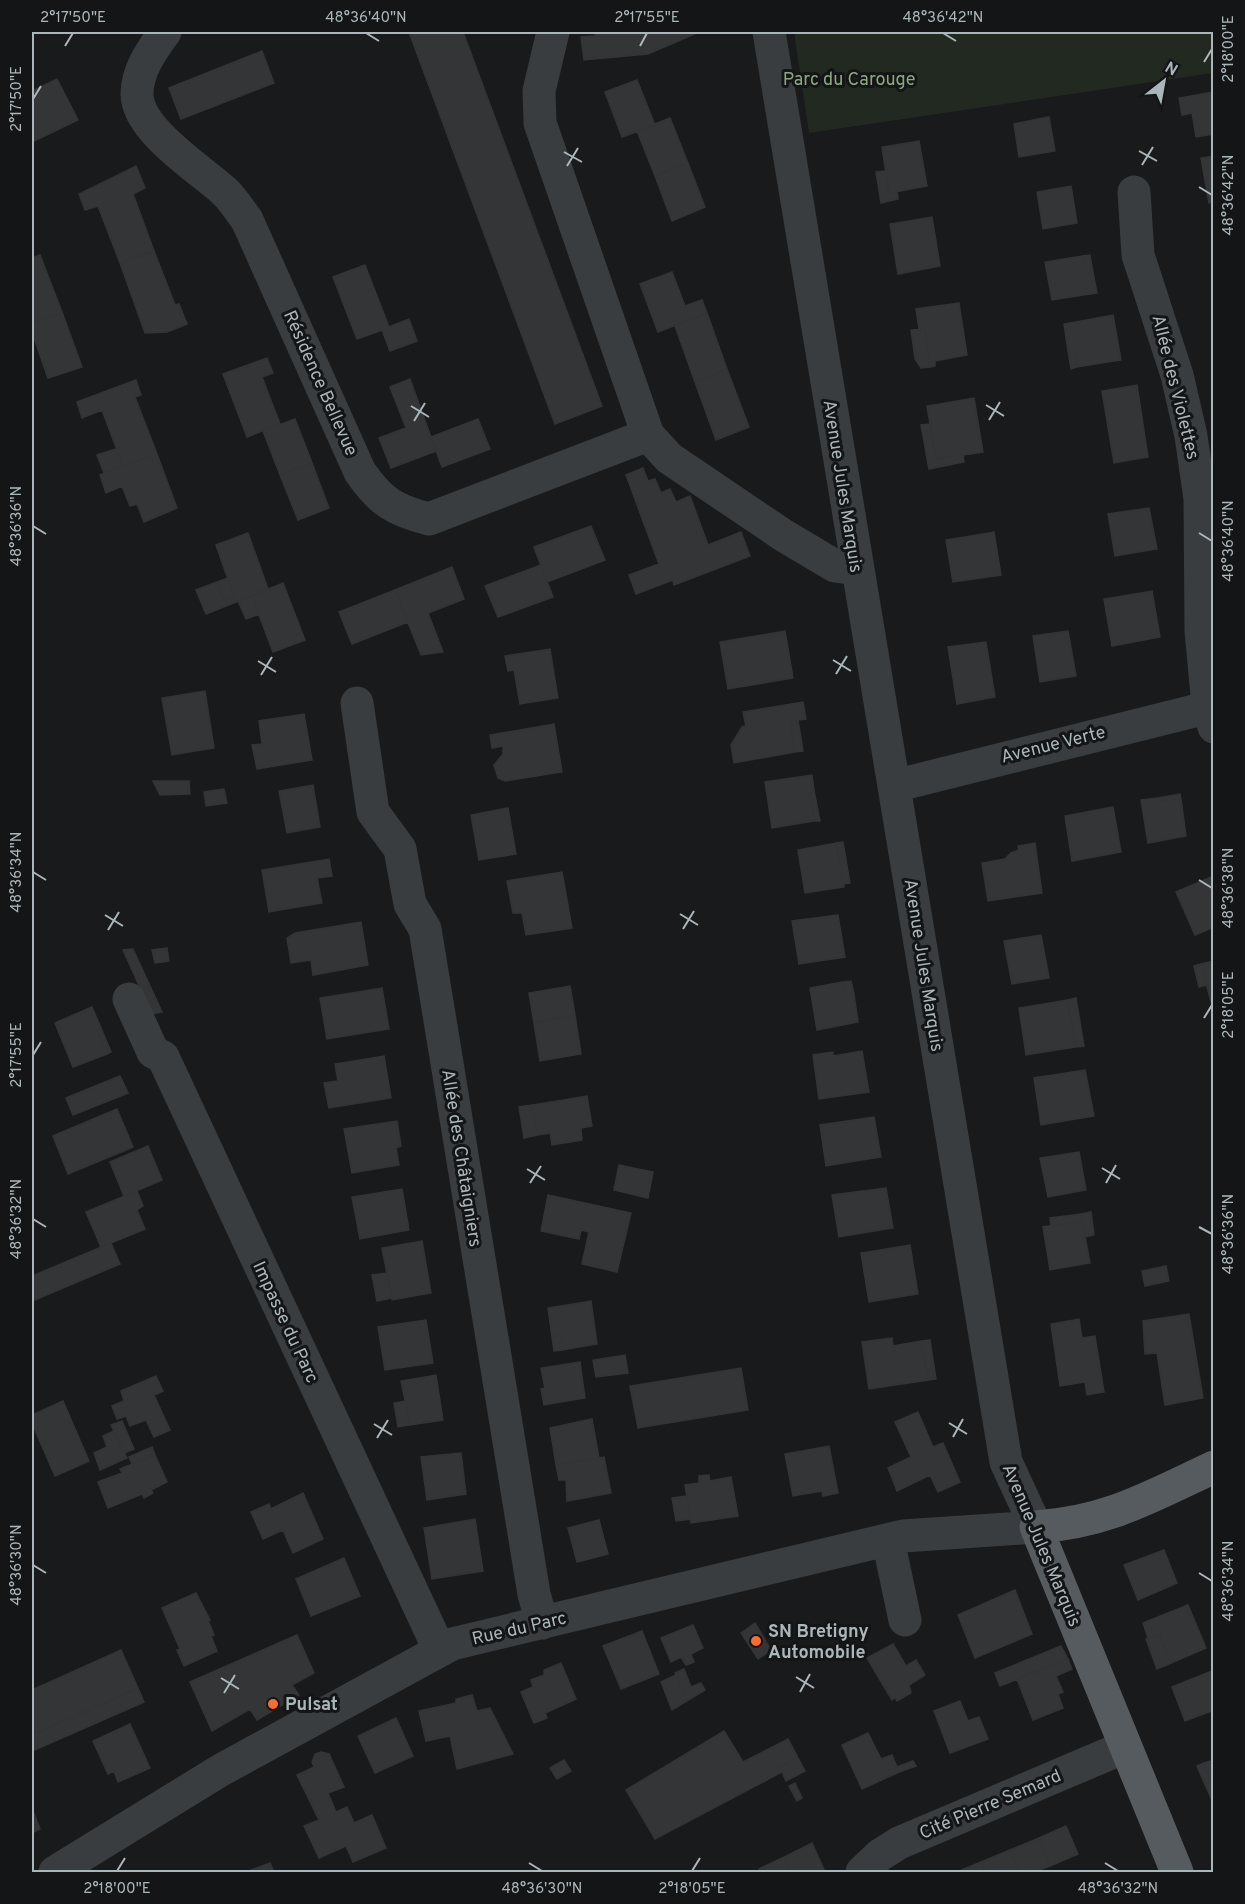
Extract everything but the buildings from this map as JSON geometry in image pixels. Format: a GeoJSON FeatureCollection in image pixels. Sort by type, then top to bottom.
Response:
{"type":"FeatureCollection","features":[{"type":"Feature","properties":{"kind":"main road"},"geometry":{"type":"LineString","coordinates":[[1036,1527],[1088,1521],[1121,1511],[1214,1467]]}},
{"type":"Feature","properties":{"kind":"main road","name":"Avenue Jules Marquis"},"geometry":{"type":"LineString","coordinates":[[1036,1527],[1176,1872]]}},
{"type":"Feature","properties":{"kind":"street","name":"Résidence Bellevue"},"geometry":{"type":"LineString","coordinates":[[165,32],[144,62],[137,95],[150,124],[176,153],[226,193],[247,220],[360,472],[376,495],[400,511],[429,519],[648,435]]}},
{"type":"Feature","properties":{"kind":"street"},"geometry":{"type":"LineString","coordinates":[[553,32],[539,91],[540,123],[648,435],[669,458],[783,535],[835,566],[857,569]]}},
{"type":"Feature","properties":{"kind":"street","name":"Avenue Jules Marquis"},"geometry":{"type":"LineString","coordinates":[[769,32],[1006,1462],[1036,1527]]}},
{"type":"Feature","properties":{"kind":"street","name":"Allée des Violettes"},"geometry":{"type":"LineString","coordinates":[[1134,192],[1138,255],[1177,375],[1191,436],[1200,499],[1201,632],[1212,713]]}},
{"type":"Feature","properties":{"kind":"street","name":"Allée des Châtaigniers"},"geometry":{"type":"LineString","coordinates":[[357,703],[373,812],[400,849],[410,904],[424,930],[532,1583],[542,1623]]}},
{"type":"Feature","properties":{"kind":"street","name":"Avenue Verte"},"geometry":{"type":"LineString","coordinates":[[894,786],[1212,713]]}},
{"type":"Feature","properties":{"kind":"street","name":"Impasse du Parc"},"geometry":{"type":"LineString","coordinates":[[129,999],[153,1052],[163,1057],[439,1649]]}},
{"type":"Feature","properties":{"kind":"street","name":"Rue du Parc"},"geometry":{"type":"LineString","coordinates":[[55,1872],[221,1770],[439,1649],[903,1536],[1036,1527]]}},
{"type":"Feature","properties":{"kind":"street"},"geometry":{"type":"LineString","coordinates":[[888,1540],[905,1620]]}},
{"type":"Feature","properties":{"kind":"street","name":"Cité Pierre Semard"},"geometry":{"type":"LineString","coordinates":[[862,1872],[880,1855],[899,1843],[1125,1747]]}},
{"type":"Feature","properties":{"kind":"green space","name":"Parc du Carouge"},"geometry":{"type":"Polygon","coordinates":[[[794,32],[1213,32],[1213,73],[809,133],[794,32]]]}},
{"type":"Feature","properties":{"kind":"place","name":"SN Bretigny Automobile"},"geometry":{"type":"Point","coordinates":[756,1641]}},
{"type":"Feature","properties":{"kind":"place","name":"Pulsat"},"geometry":{"type":"Point","coordinates":[273,1704]}}]}
